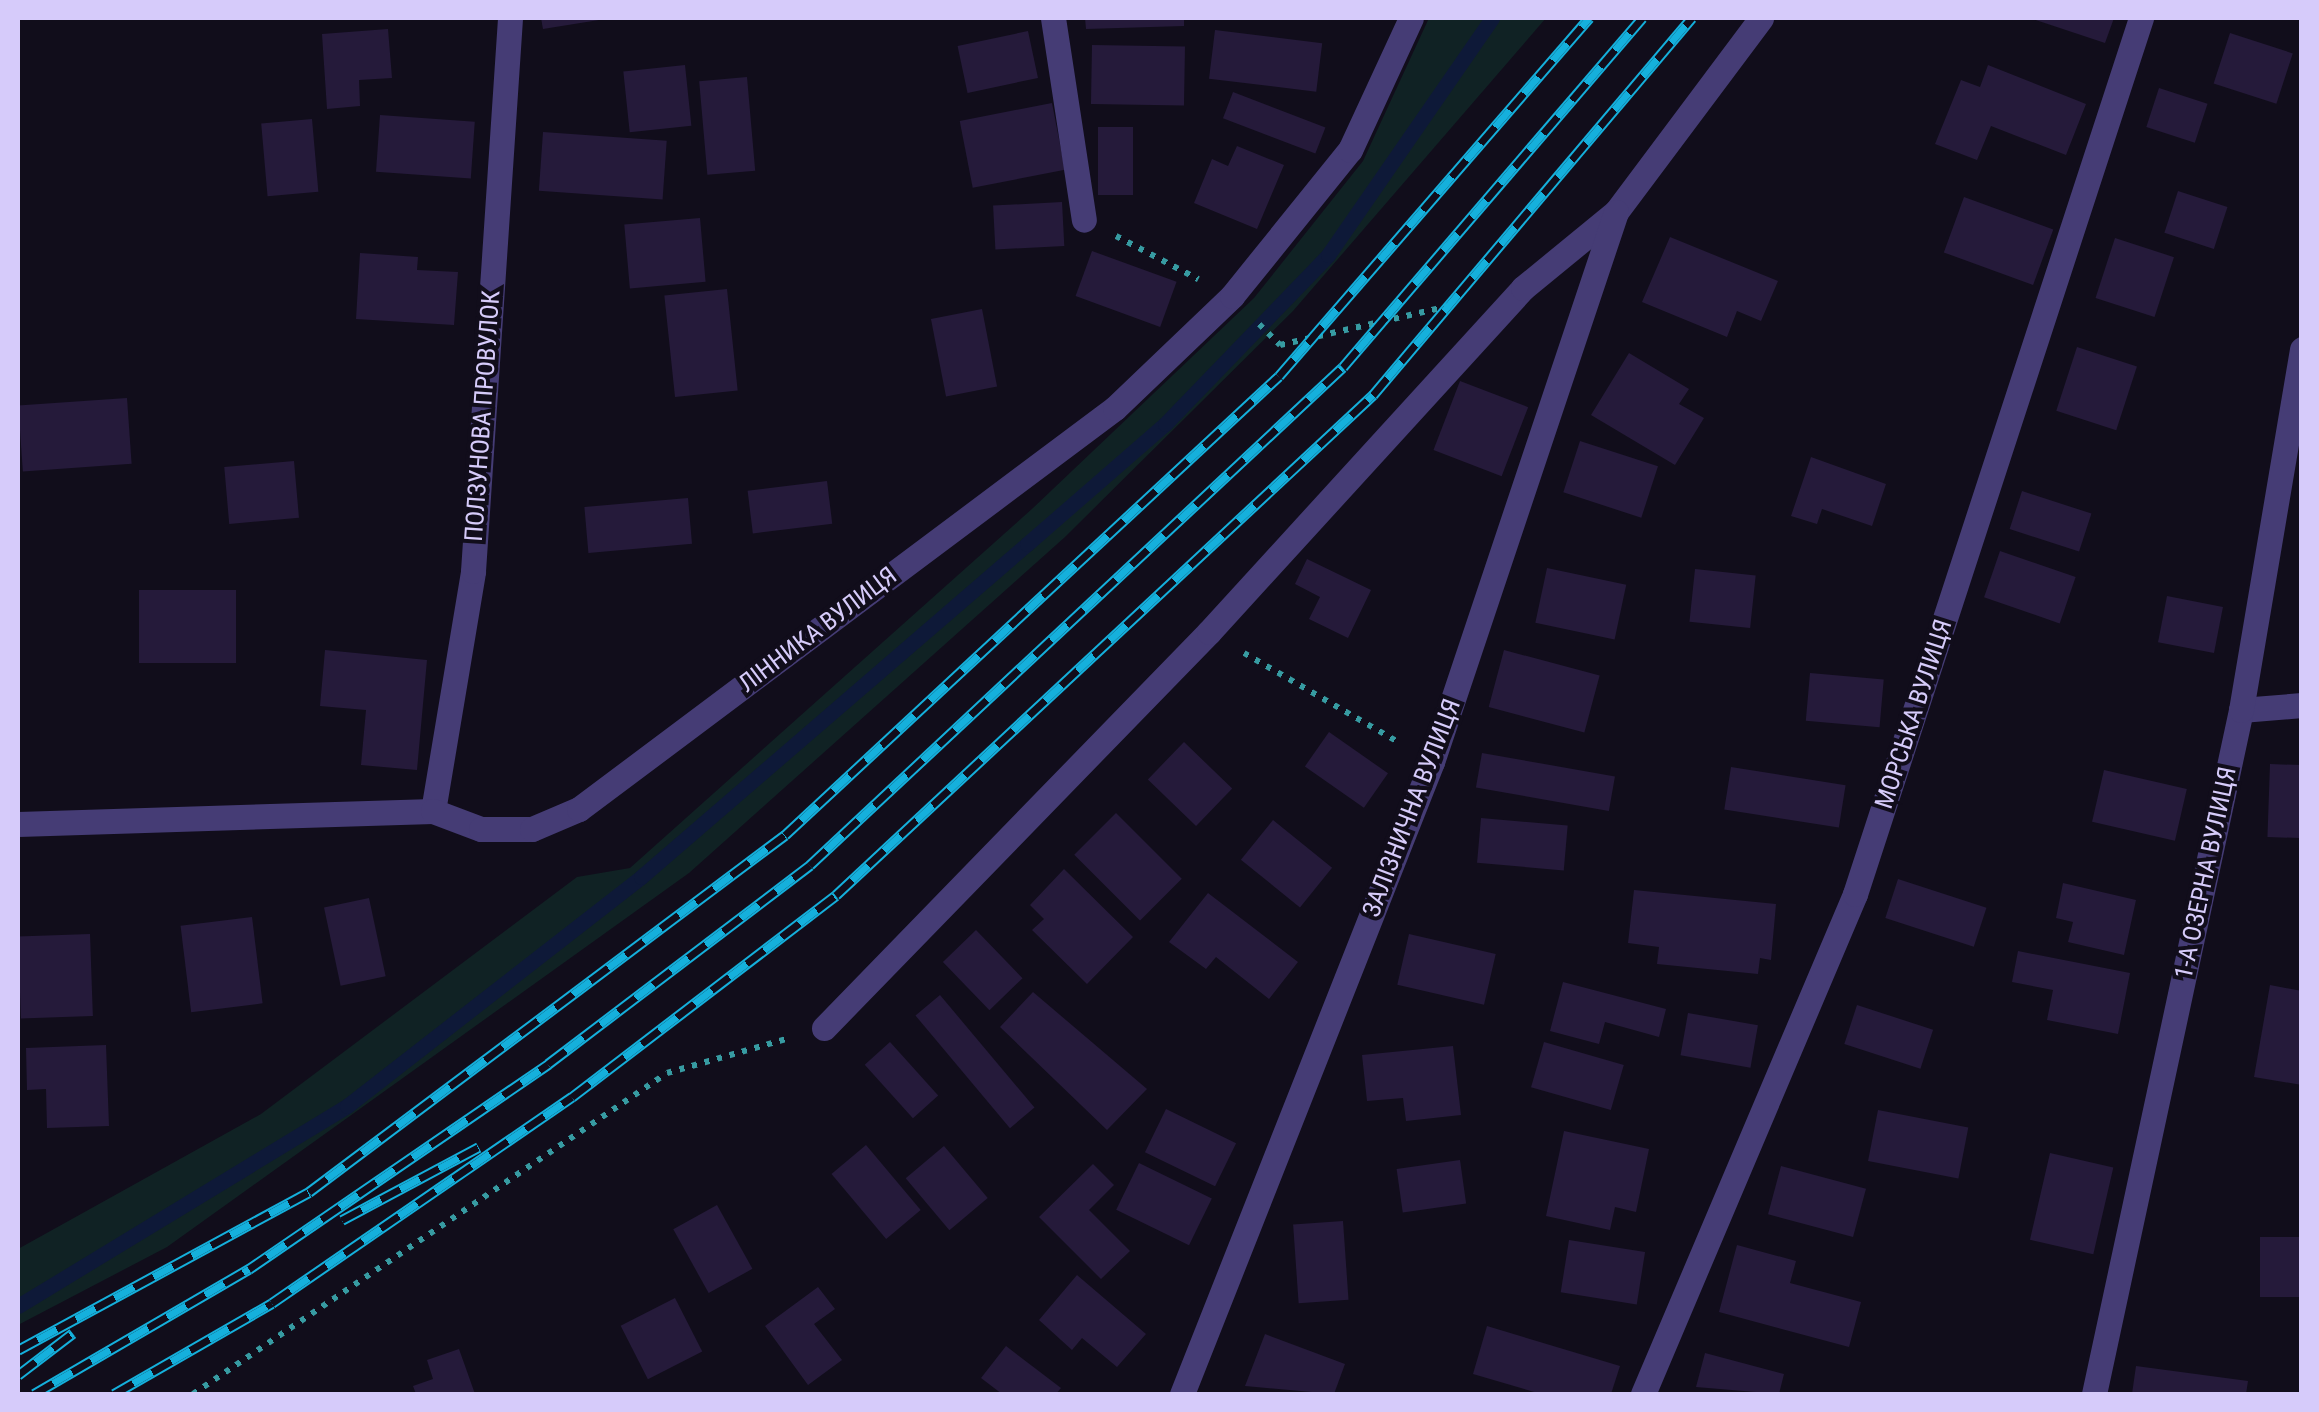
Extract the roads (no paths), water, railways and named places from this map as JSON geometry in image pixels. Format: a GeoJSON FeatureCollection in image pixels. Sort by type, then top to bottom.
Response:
{"type":"FeatureCollection","features":[{"type":"Feature","properties":{"kind":"street","name":"ПОЛЗУНОВА ПРОВУЛОК"},"geometry":{"type":"LineString","coordinates":[[433,811],[473,571],[510,18]]}},
{"type":"Feature","properties":{"kind":"street"},"geometry":{"type":"LineString","coordinates":[[1053,18],[1084,220]]}},
{"type":"Feature","properties":{"kind":"street","name":"ЛІННИКА ВУЛИЦЯ"},"geometry":{"type":"LineString","coordinates":[[18,824],[433,811],[498,829],[532,828],[579,808],[1115,408],[1232,296],[1350,150],[1411,18]]}},
{"type":"Feature","properties":{"kind":"street","name":"ЗАЛІЗНИЧНА ВУЛИЦЯ"},"geometry":{"type":"LineString","coordinates":[[824,1028],[1208,632],[1522,288],[1616,212],[1761,18]]}},
{"type":"Feature","properties":{"kind":"street","name":"МОРСЬКА ВУЛИЦЯ"},"geometry":{"type":"LineString","coordinates":[[1643,1394],[1855,894],[2141,18]]}},
{"type":"Feature","properties":{"kind":"street","name":"ЗАЛІЗНИЧНА ВУЛИЦЯ"},"geometry":{"type":"LineString","coordinates":[[1182,1394],[1432,762],[1616,212]]}},
{"type":"Feature","properties":{"kind":"street","name":"1-А ОЗЕРНА ВУЛИЦЯ"},"geometry":{"type":"LineString","coordinates":[[2094,1394],[2241,710],[2302,348]]}},
{"type":"Feature","properties":{"kind":"street"},"geometry":{"type":"LineString","coordinates":[[2241,710],[2302,705]]}},
{"type":"Feature","properties":{"kind":"waterway"},"geometry":{"type":"LineString","coordinates":[[18,1306],[347,1106],[641,877],[1165,424],[1328,255],[1492,18]]}},
{"type":"Feature","properties":{"kind":"railway"},"geometry":{"type":"LineString","coordinates":[[18,1350],[309,1192],[785,835],[1279,376],[1589,18]]}},
{"type":"Feature","properties":{"kind":"railway"},"geometry":{"type":"LineString","coordinates":[[34,1394],[249,1269],[548,1064],[810,865],[1343,367],[1642,18]]}},
{"type":"Feature","properties":{"kind":"railway"},"geometry":{"type":"LineString","coordinates":[[114,1394],[272,1303],[572,1097],[836,895],[1373,395],[1692,18]]}},
{"type":"Feature","properties":{"kind":"railway"},"geometry":{"type":"LineString","coordinates":[[342,1220],[479,1147]]}},
{"type":"Feature","properties":{"kind":"railway"},"geometry":{"type":"LineString","coordinates":[[18,1375],[73,1333]]}}]}
